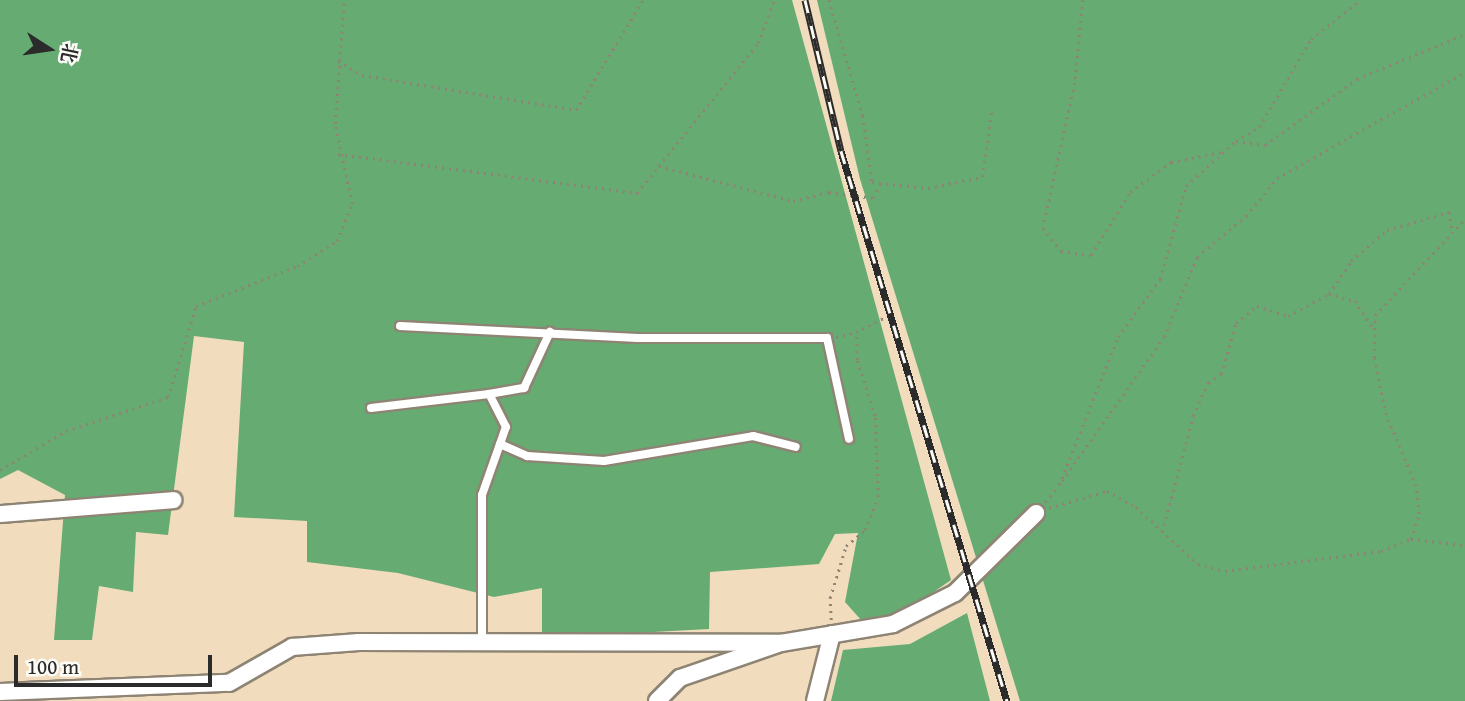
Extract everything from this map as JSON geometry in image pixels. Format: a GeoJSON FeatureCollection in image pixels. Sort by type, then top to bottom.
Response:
{"type":"FeatureCollection","features":[{"type":"Feature","properties":{"kind":"street"},"geometry":{"type":"LineString","coordinates":[[0,514],[173,500]]}},
{"type":"Feature","properties":{"kind":"street"},"geometry":{"type":"LineString","coordinates":[[657,701],[680,678],[780,643],[892,624],[955,593],[1036,513]]}},
{"type":"Feature","properties":{"kind":"street"},"geometry":{"type":"LineString","coordinates":[[815,701],[832,634]]}},
{"type":"Feature","properties":{"kind":"street"},"geometry":{"type":"LineString","coordinates":[[0,692],[229,683],[292,647],[780,643]]}},
{"type":"Feature","properties":{"kind":"street"},"geometry":{"type":"LineString","coordinates":[[168,701],[169,684]]}},
{"type":"Feature","properties":{"kind":"lane"},"geometry":{"type":"LineString","coordinates":[[400,326],[827,338],[849,439]]}},
{"type":"Feature","properties":{"kind":"lane"},"geometry":{"type":"LineString","coordinates":[[371,408],[524,388],[550,332]]}},
{"type":"Feature","properties":{"kind":"lane"},"geometry":{"type":"LineString","coordinates":[[482,644],[482,495],[506,426],[489,394]]}},
{"type":"Feature","properties":{"kind":"lane"},"geometry":{"type":"LineString","coordinates":[[500,444],[527,456],[604,461],[752,436],[796,447]]}},
{"type":"Feature","properties":{"kind":"path"},"geometry":{"type":"LineString","coordinates":[[0,470],[66,431],[168,397],[196,306],[297,265],[337,241],[352,204],[338,154],[338,61],[346,0]]}},
{"type":"Feature","properties":{"kind":"path"},"geometry":{"type":"LineString","coordinates":[[338,61],[362,75],[576,110],[643,0]]}},
{"type":"Feature","properties":{"kind":"path"},"geometry":{"type":"LineString","coordinates":[[338,154],[637,193],[758,43],[774,0]]}},
{"type":"Feature","properties":{"kind":"path"},"geometry":{"type":"LineString","coordinates":[[830,0],[863,116],[866,167],[872,182],[880,185],[928,188],[982,177],[992,109]]}},
{"type":"Feature","properties":{"kind":"path"},"geometry":{"type":"LineString","coordinates":[[1083,0],[1075,83],[1043,228],[1061,251],[1091,256],[1130,192],[1171,162],[1224,152]]}},
{"type":"Feature","properties":{"kind":"path"},"geometry":{"type":"LineString","coordinates":[[1059,485],[1118,337],[1160,279],[1186,186],[1236,141],[1259,127],[1311,39],[1360,0]]}},
{"type":"Feature","properties":{"kind":"path"},"geometry":{"type":"LineString","coordinates":[[1236,141],[1265,145],[1357,79],[1465,34]]}},
{"type":"Feature","properties":{"kind":"path"},"geometry":{"type":"LineString","coordinates":[[1036,513],[1059,485],[1164,337],[1197,257],[1246,216],[1277,178],[1465,72]]}},
{"type":"Feature","properties":{"kind":"path"},"geometry":{"type":"LineString","coordinates":[[659,166],[764,195],[802,199],[829,192],[873,198],[880,185]]}},
{"type":"Feature","properties":{"kind":"path"},"geometry":{"type":"LineString","coordinates":[[1162,532],[1193,416],[1208,383],[1221,374],[1236,323],[1257,306],[1288,316],[1329,294],[1352,261],[1387,230],[1449,212],[1452,229]]}},
{"type":"Feature","properties":{"kind":"path"},"geometry":{"type":"LineString","coordinates":[[1411,539],[1419,514],[1416,486],[1386,415],[1375,315],[1452,229],[1465,219]]}},
{"type":"Feature","properties":{"kind":"path"},"geometry":{"type":"LineString","coordinates":[[1329,294],[1354,301],[1375,330]]}},
{"type":"Feature","properties":{"kind":"path"},"geometry":{"type":"LineString","coordinates":[[827,338],[856,332],[890,315]]}},
{"type":"Feature","properties":{"kind":"path"},"geometry":{"type":"LineString","coordinates":[[832,634],[830,598],[846,545],[865,530],[878,498],[875,416],[857,360],[856,332]]}},
{"type":"Feature","properties":{"kind":"path"},"geometry":{"type":"LineString","coordinates":[[1036,513],[1084,492],[1107,491],[1162,532],[1198,564],[1225,571],[1381,551],[1411,539],[1465,545]]}},
{"type":"Feature","properties":{"kind":"green space"},"geometry":{"type":"Polygon","coordinates":[[[0,0],[792,0],[951,580],[903,613],[862,621],[845,602],[858,533],[835,534],[819,564],[710,572],[709,629],[542,638],[542,588],[494,597],[398,573],[307,562],[307,521],[234,517],[244,342],[194,336],[168,535],[136,532],[133,592],[99,586],[92,640],[54,640],[65,495],[18,470],[0,479],[0,0]]]}},
{"type":"Feature","properties":{"kind":"green space"},"geometry":{"type":"Polygon","coordinates":[[[817,0],[1465,0],[1465,701],[1020,701],[860,179],[817,0]]]}},
{"type":"Feature","properties":{"kind":"green space"},"geometry":{"type":"Polygon","coordinates":[[[967,613],[990,701],[831,701],[843,650],[910,644],[967,613]]]}},
{"type":"Feature","properties":{"kind":"railway"},"geometry":{"type":"LineString","coordinates":[[805,0],[841,151],[1007,701]]}}]}
